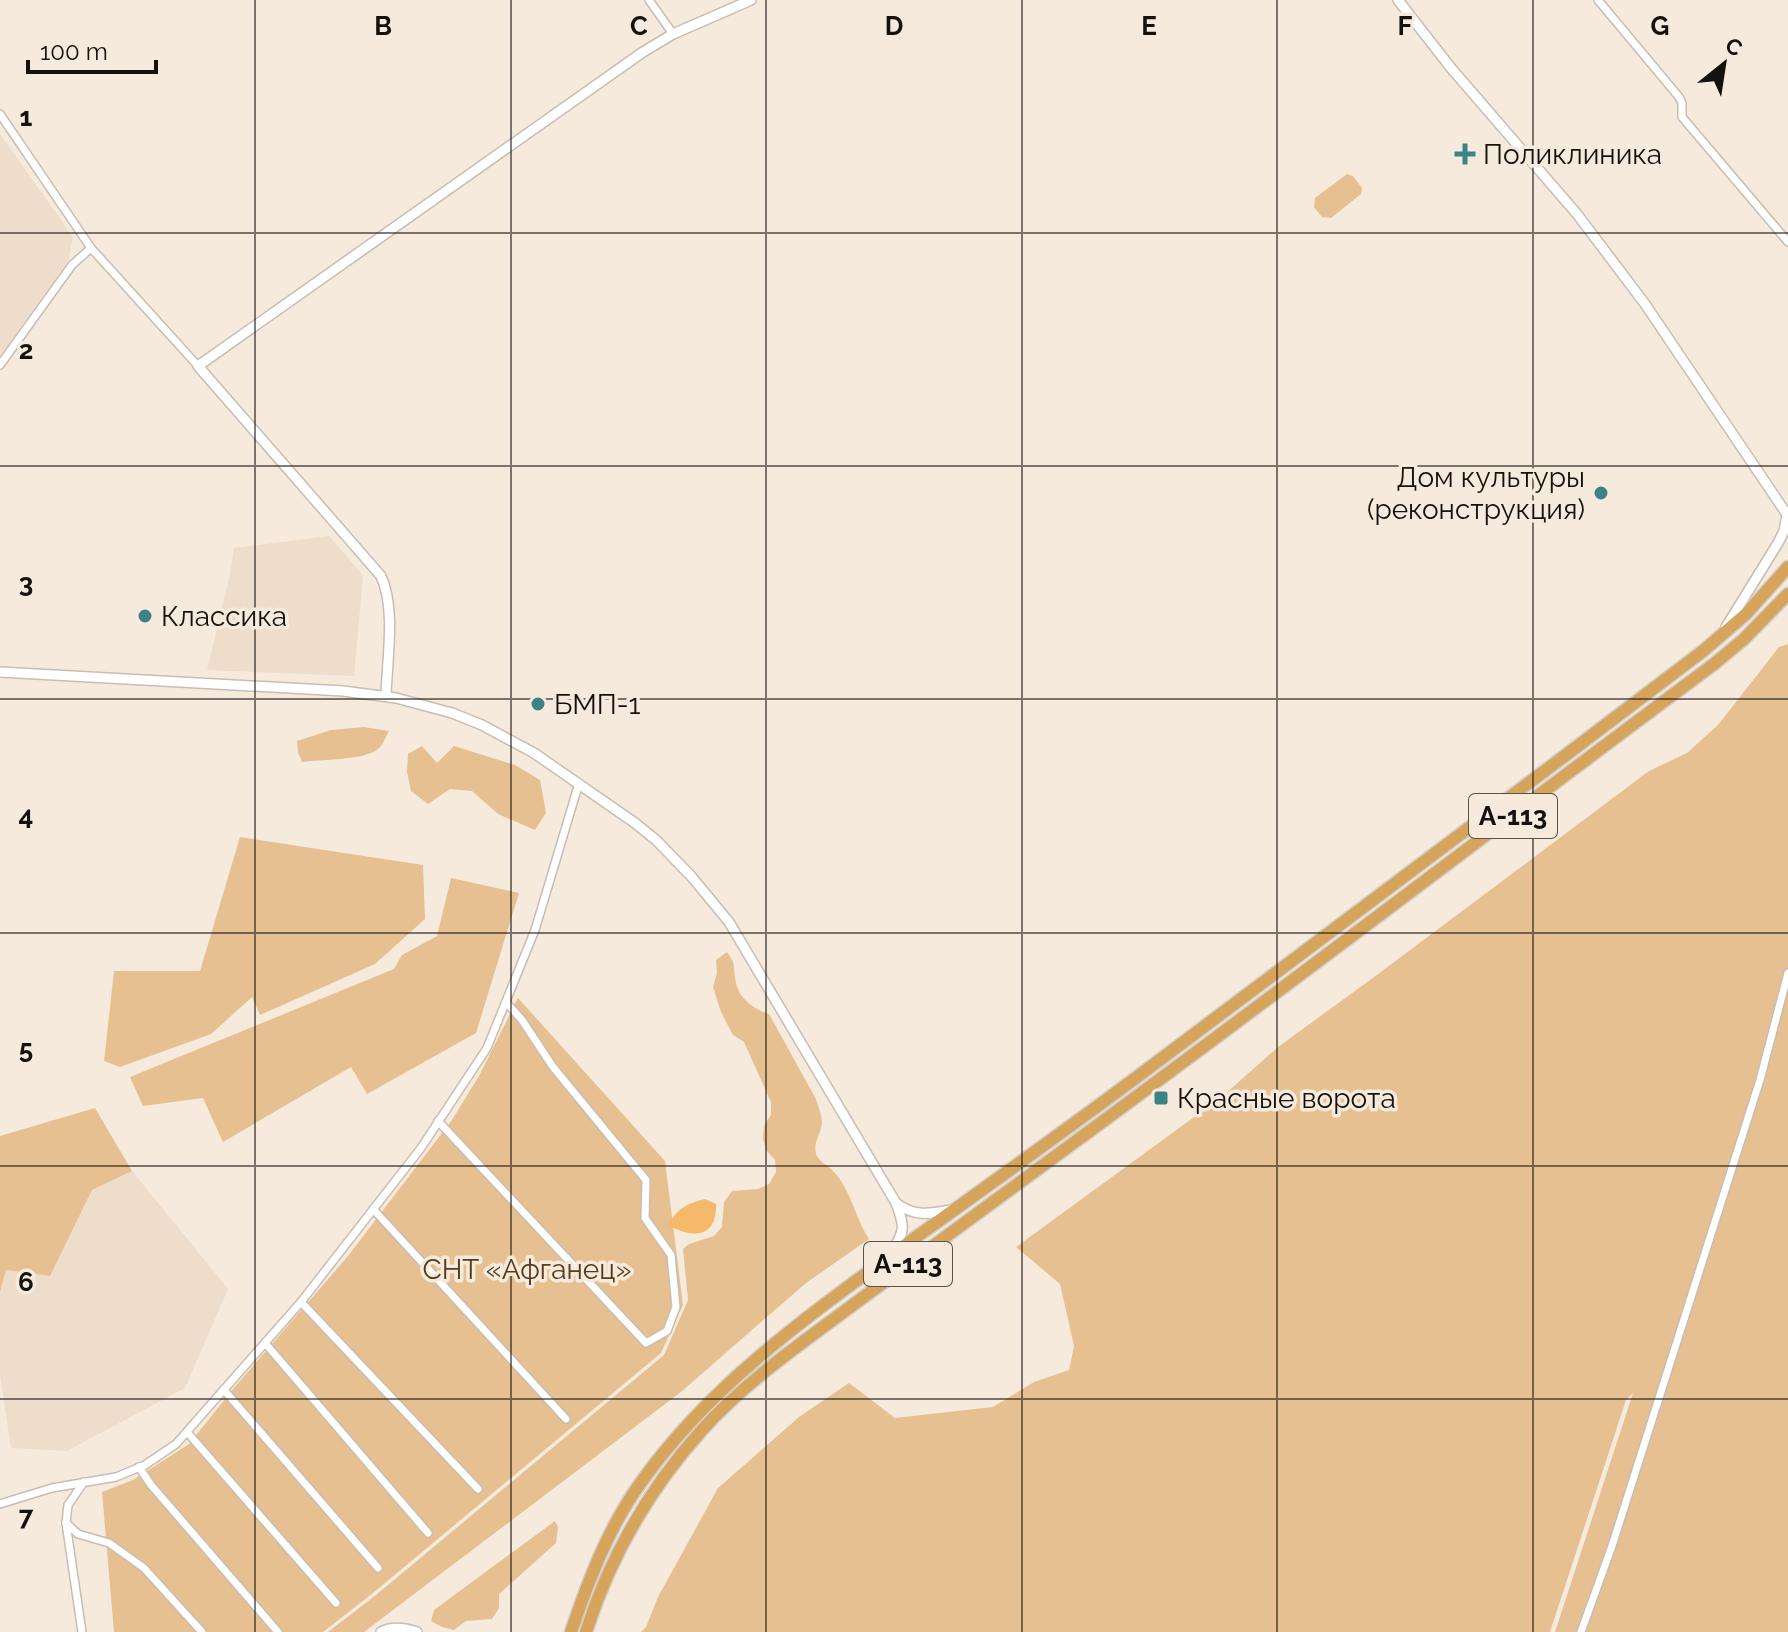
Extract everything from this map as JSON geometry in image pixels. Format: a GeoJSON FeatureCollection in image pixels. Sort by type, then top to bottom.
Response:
{"type":"FeatureCollection","features":[{"type":"Feature","properties":{"kind":"highway","name":"А-113"},"geometry":{"type":"LineString","coordinates":[[571,1632],[585,1592],[624,1508],[657,1462],[719,1393],[753,1361],[1091,1112],[1716,640],[1746,614],[1788,567]]}},
{"type":"Feature","properties":{"kind":"highway","name":"А-113"},"geometry":{"type":"LineString","coordinates":[[586,1632],[612,1565],[638,1516],[670,1469],[740,1391],[1714,664],[1744,639],[1788,594]]}},
{"type":"Feature","properties":{"kind":"street"},"geometry":{"type":"LineString","coordinates":[[649,0],[673,34]]}},
{"type":"Feature","properties":{"kind":"street"},"geometry":{"type":"LineString","coordinates":[[198,366],[643,52],[673,34],[751,0]]}},
{"type":"Feature","properties":{"kind":"street"},"geometry":{"type":"LineString","coordinates":[[1398,0],[1451,68],[1577,214],[1628,282],[1788,516],[1778,543],[1731,621],[1716,640]]}},
{"type":"Feature","properties":{"kind":"street"},"geometry":{"type":"LineString","coordinates":[[1598,0],[1679,97],[1682,117],[1788,242]]}},
{"type":"Feature","properties":{"kind":"street"},"geometry":{"type":"LineString","coordinates":[[0,114],[91,248],[381,576],[390,607],[386,696]]}},
{"type":"Feature","properties":{"kind":"street"},"geometry":{"type":"LineString","coordinates":[[0,365],[72,265],[91,248]]}},
{"type":"Feature","properties":{"kind":"street"},"geometry":{"type":"LineString","coordinates":[[0,672],[221,683],[386,696],[452,713],[534,753],[656,840],[718,908],[896,1203],[903,1226],[889,1258]]}},
{"type":"Feature","properties":{"kind":"street"},"geometry":{"type":"LineString","coordinates":[[0,1504],[52,1488],[116,1477],[176,1444],[301,1302],[421,1148],[487,1048],[535,930],[579,783]]}},
{"type":"Feature","properties":{"kind":"street"},"geometry":{"type":"LineString","coordinates":[[1581,1632],[1612,1546],[1760,1080],[1788,973]]}},
{"type":"Feature","properties":{"kind":"street"},"geometry":{"type":"LineString","coordinates":[[438,1121],[646,1343],[667,1331],[676,1307],[671,1255],[645,1218],[646,1180],[553,1067],[522,1020],[506,1002]]}},
{"type":"Feature","properties":{"kind":"street"},"geometry":{"type":"LineString","coordinates":[[896,1203],[922,1214],[956,1209]]}},
{"type":"Feature","properties":{"kind":"street"},"geometry":{"type":"LineString","coordinates":[[373,1209],[566,1419]]}},
{"type":"Feature","properties":{"kind":"street"},"geometry":{"type":"LineString","coordinates":[[301,1302],[478,1489]]}},
{"type":"Feature","properties":{"kind":"street"},"geometry":{"type":"LineString","coordinates":[[265,1343],[428,1533]]}},
{"type":"Feature","properties":{"kind":"street"},"geometry":{"type":"LineString","coordinates":[[224,1390],[378,1568]]}},
{"type":"Feature","properties":{"kind":"street"},"geometry":{"type":"LineString","coordinates":[[187,1432],[336,1603]]}},
{"type":"Feature","properties":{"kind":"street"},"geometry":{"type":"LineString","coordinates":[[139,1467],[151,1485],[278,1632]]}},
{"type":"Feature","properties":{"kind":"street"},"geometry":{"type":"LineString","coordinates":[[82,1632],[66,1523],[68,1505],[84,1482]]}},
{"type":"Feature","properties":{"kind":"street"},"geometry":{"type":"LineString","coordinates":[[66,1523],[78,1534],[109,1543],[144,1568],[202,1632]]}},
{"type":"Feature","properties":{"kind":"street"},"geometry":{"type":"LineString","coordinates":[[381,1632],[395,1628],[417,1632]]}},
{"type":"Feature","properties":{"kind":"shaded area"},"geometry":{"type":"Polygon","coordinates":[[[0,134],[73,237],[68,261],[0,356],[0,134]]]}},
{"type":"Feature","properties":{"kind":"shaded area"},"geometry":{"type":"Polygon","coordinates":[[[329,536],[363,577],[354,676],[207,670],[234,548],[329,536]]]}},
{"type":"Feature","properties":{"kind":"shaded area"},"geometry":{"type":"Polygon","coordinates":[[[132,1171],[228,1289],[185,1388],[67,1451],[11,1448],[0,1375],[0,1292],[6,1270],[50,1276],[92,1190],[132,1171]]]}},
{"type":"Feature","properties":{"kind":"shaded area"},"geometry":{"type":"Polygon","coordinates":[[[705,1199],[716,1204],[715,1215],[708,1229],[694,1233],[668,1225],[683,1208],[705,1199]]]}},
{"type":"Feature","properties":{"kind":"green space"},"geometry":{"type":"Polygon","coordinates":[[[1347,174],[1353,176],[1362,188],[1361,194],[1331,218],[1322,217],[1314,207],[1315,198],[1347,174]]]}},
{"type":"Feature","properties":{"kind":"green space"},"geometry":{"type":"Polygon","coordinates":[[[1788,644],[1788,1632],[1555,1632],[1633,1393],[1626,1400],[1550,1632],[641,1632],[718,1488],[799,1417],[849,1383],[895,1418],[993,1407],[1034,1382],[1069,1370],[1074,1346],[1060,1284],[1016,1247],[1223,1096],[1278,1047],[1649,771],[1687,753],[1718,725],[1779,647],[1788,644]]]}},
{"type":"Feature","properties":{"kind":"green space"},"geometry":{"type":"Polygon","coordinates":[[[364,727],[389,731],[380,747],[373,752],[302,762],[297,741],[331,730],[364,727]]]}},
{"type":"Feature","properties":{"kind":"green space"},"geometry":{"type":"Polygon","coordinates":[[[422,746],[437,763],[454,746],[515,765],[540,780],[546,813],[535,830],[498,814],[472,791],[450,789],[428,804],[411,791],[407,772],[408,754],[422,746]]]}},
{"type":"Feature","properties":{"kind":"green space"},"geometry":{"type":"Polygon","coordinates":[[[240,837],[423,865],[425,919],[375,964],[260,1015],[252,997],[211,1034],[120,1067],[104,1061],[114,971],[200,971],[240,837]]]}},
{"type":"Feature","properties":{"kind":"green space"},"geometry":{"type":"Polygon","coordinates":[[[451,878],[519,893],[476,1033],[367,1094],[351,1067],[223,1142],[203,1098],[143,1106],[130,1077],[394,969],[402,955],[437,936],[451,878]]]}},
{"type":"Feature","properties":{"kind":"green space"},"geometry":{"type":"Polygon","coordinates":[[[727,952],[733,962],[736,984],[742,996],[751,1005],[769,1014],[816,1099],[822,1123],[816,1154],[844,1186],[869,1239],[806,1283],[681,1392],[364,1632],[328,1632],[664,1355],[688,1300],[683,1249],[714,1236],[722,1227],[724,1202],[732,1191],[758,1189],[769,1184],[776,1172],[775,1160],[766,1150],[763,1138],[764,1126],[771,1115],[771,1102],[744,1042],[733,1035],[721,1012],[713,987],[717,973],[716,960],[727,952]]]}},
{"type":"Feature","properties":{"kind":"green space","name":"СНТ «Афганец»"},"geometry":{"type":"Polygon","coordinates":[[[518,998],[665,1161],[683,1305],[661,1353],[323,1632],[114,1632],[102,1492],[133,1480],[189,1444],[348,1256],[452,1120],[479,1076],[518,998]]]}},
{"type":"Feature","properties":{"kind":"green space"},"geometry":{"type":"Polygon","coordinates":[[[95,1108],[132,1171],[92,1190],[50,1276],[6,1270],[0,1292],[0,1136],[95,1108]]]}},
{"type":"Feature","properties":{"kind":"green space"},"geometry":{"type":"Polygon","coordinates":[[[555,1521],[558,1527],[556,1543],[499,1594],[499,1608],[492,1619],[466,1621],[454,1630],[431,1621],[434,1610],[555,1521]]]}},
{"type":"Feature","properties":{"kind":"place","name":"Поликлиника"},"geometry":{"type":"Point","coordinates":[1465,154]}},
{"type":"Feature","properties":{"kind":"place","name":"Дом культуры (реконструкция)"},"geometry":{"type":"Point","coordinates":[1601,493]}},
{"type":"Feature","properties":{"kind":"place","name":"Классика"},"geometry":{"type":"Point","coordinates":[145,616]}},
{"type":"Feature","properties":{"kind":"place","name":"БМП-1"},"geometry":{"type":"Point","coordinates":[538,704]}},
{"type":"Feature","properties":{"kind":"place","name":"Красные ворота"},"geometry":{"type":"Point","coordinates":[1161,1098]}}]}
